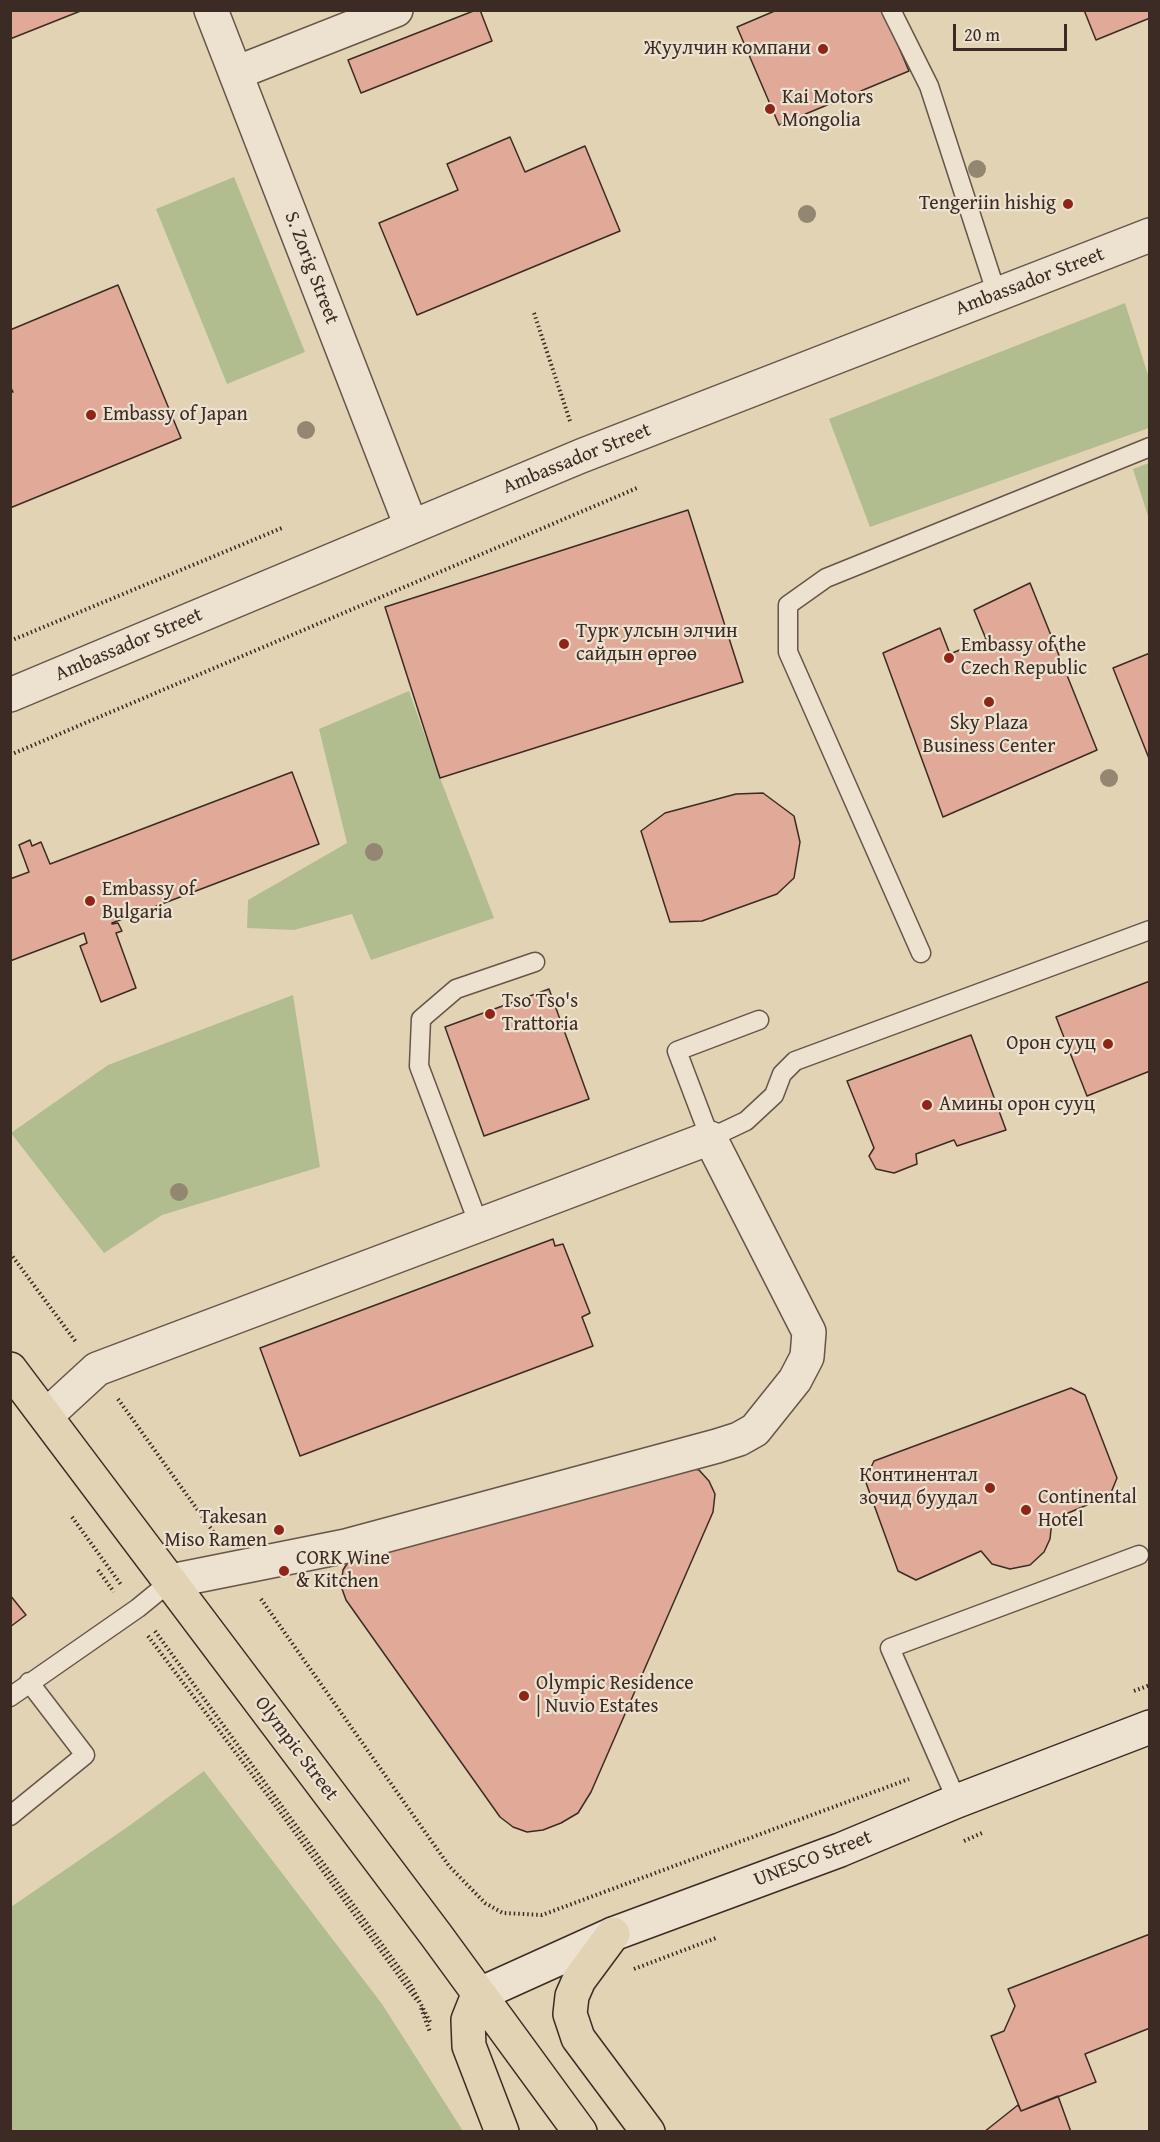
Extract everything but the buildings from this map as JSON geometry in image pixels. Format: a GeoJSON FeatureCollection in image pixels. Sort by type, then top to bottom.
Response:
{"type":"FeatureCollection","features":[{"type":"Feature","properties":{"kind":"main road","name":"Olympic Street"},"geometry":{"type":"LineString","coordinates":[[10,1369],[47,1415],[428,1925],[580,2132]]}},
{"type":"Feature","properties":{"kind":"main road"},"geometry":{"type":"LineString","coordinates":[[613,1934],[579,1980],[572,1996],[570,2014],[578,2038],[648,2132]]}},
{"type":"Feature","properties":{"kind":"main road"},"geometry":{"type":"LineString","coordinates":[[478,1995],[468,2020],[469,2046],[502,2132]]}},
{"type":"Feature","properties":{"kind":"street","name":"S. Zorig Street"},"geometry":{"type":"LineString","coordinates":[[211,10],[411,526]]}},
{"type":"Feature","properties":{"kind":"street"},"geometry":{"type":"LineString","coordinates":[[236,73],[396,10]]}},
{"type":"Feature","properties":{"kind":"street","name":"Ambassador Street"},"geometry":{"type":"LineString","coordinates":[[10,695],[581,456],[1149,235]]}},
{"type":"Feature","properties":{"kind":"street"},"geometry":{"type":"LineString","coordinates":[[47,1415],[97,1369],[710,1138],[809,1332],[807,1357],[795,1380],[754,1430],[739,1439],[717,1446],[346,1546],[171,1581]]}},
{"type":"Feature","properties":{"kind":"street","name":"UNESCO Street"},"geometry":{"type":"LineString","coordinates":[[478,1995],[613,1934],[840,1850],[957,1801],[1149,1727]]}},
{"type":"Feature","properties":{"kind":"lane"},"geometry":{"type":"LineString","coordinates":[[891,10],[929,86],[997,295]]}},
{"type":"Feature","properties":{"kind":"lane"},"geometry":{"type":"LineString","coordinates":[[921,953],[788,652],[788,605],[826,578],[1149,447]]}},
{"type":"Feature","properties":{"kind":"lane"},"geometry":{"type":"LineString","coordinates":[[759,1020],[677,1051],[710,1138],[746,1121],[774,1095],[782,1074],[795,1061],[1149,930]]}},
{"type":"Feature","properties":{"kind":"lane"},"geometry":{"type":"LineString","coordinates":[[479,1225],[419,1066],[422,1019],[456,989],[535,962]]}},
{"type":"Feature","properties":{"kind":"lane"},"geometry":{"type":"LineString","coordinates":[[957,1801],[890,1648],[1139,1555]]}},
{"type":"Feature","properties":{"kind":"lane"},"geometry":{"type":"LineString","coordinates":[[10,1697],[134,1610],[171,1581]]}},
{"type":"Feature","properties":{"kind":"lane"},"geometry":{"type":"LineString","coordinates":[[10,1816],[85,1755],[29,1682]]}},
{"type":"Feature","properties":{"kind":"path"},"geometry":{"type":"LineString","coordinates":[[534,313],[581,456]]}},
{"type":"Feature","properties":{"kind":"path"},"geometry":{"type":"LineString","coordinates":[[10,754],[637,488]]}},
{"type":"Feature","properties":{"kind":"path"},"geometry":{"type":"LineString","coordinates":[[10,641],[282,528]]}},
{"type":"Feature","properties":{"kind":"path"},"geometry":{"type":"LineString","coordinates":[[71,1515],[134,1610],[420,2005],[432,2037]]}},
{"type":"Feature","properties":{"kind":"path"},"geometry":{"type":"LineString","coordinates":[[98,1570],[134,1610],[410,1983],[436,2032]]}},
{"type":"Feature","properties":{"kind":"path"},"geometry":{"type":"LineString","coordinates":[[1128,1694],[1149,1685]]}},
{"type":"Feature","properties":{"kind":"path"},"geometry":{"type":"LineString","coordinates":[[485,1903],[503,1913],[543,1915],[942,1766]]}},
{"type":"Feature","properties":{"kind":"path"},"geometry":{"type":"LineString","coordinates":[[963,1841],[985,1832]]}},
{"type":"Feature","properties":{"kind":"path"},"geometry":{"type":"LineString","coordinates":[[630,1971],[719,1936]]}},
{"type":"Feature","properties":{"kind":"green space"},"geometry":{"type":"Polygon","coordinates":[[[234,177],[305,352],[227,384],[156,209],[234,177]]]}},
{"type":"Feature","properties":{"kind":"green space"},"geometry":{"type":"Polygon","coordinates":[[[1125,303],[1149,378],[1149,428],[870,527],[829,419],[1125,303]]]}},
{"type":"Feature","properties":{"kind":"green space"},"geometry":{"type":"Polygon","coordinates":[[[1149,463],[1149,519],[1133,469],[1149,463]]]}},
{"type":"Feature","properties":{"kind":"green space"},"geometry":{"type":"Polygon","coordinates":[[[409,691],[494,918],[371,960],[352,914],[294,930],[247,928],[248,900],[347,843],[319,729],[409,691]]]}},
{"type":"Feature","properties":{"kind":"green space"},"geometry":{"type":"Polygon","coordinates":[[[293,995],[320,1167],[162,1215],[104,1253],[11,1133],[108,1065],[293,995]]]}},
{"type":"Feature","properties":{"kind":"green space"},"geometry":{"type":"Polygon","coordinates":[[[204,1771],[382,2004],[463,2131],[11,2131],[11,1907],[204,1771]]]}},
{"type":"Feature","properties":{"kind":"place","name":"Жуулчин компани"},"geometry":{"type":"Point","coordinates":[823,49]}},
{"type":"Feature","properties":{"kind":"place","name":"Kai Motors Mongolia"},"geometry":{"type":"Point","coordinates":[770,109]}},
{"type":"Feature","properties":{"kind":"place","name":"Tengeriin hishig"},"geometry":{"type":"Point","coordinates":[1068,204]}},
{"type":"Feature","properties":{"kind":"place","name":"Embassy of Japan"},"geometry":{"type":"Point","coordinates":[91,415]}},
{"type":"Feature","properties":{"kind":"place","name":"Турк улсын элчин сайдын өргөө"},"geometry":{"type":"Point","coordinates":[564,644]}},
{"type":"Feature","properties":{"kind":"place","name":"Embassy of the Czech Republic"},"geometry":{"type":"Point","coordinates":[949,658]}},
{"type":"Feature","properties":{"kind":"place","name":"Sky Plaza Business Center"},"geometry":{"type":"Point","coordinates":[989,702]}},
{"type":"Feature","properties":{"kind":"place","name":"Embassy of Bulgaria"},"geometry":{"type":"Point","coordinates":[90,901]}},
{"type":"Feature","properties":{"kind":"place","name":"Tso Tso's Trattoria"},"geometry":{"type":"Point","coordinates":[490,1014]}},
{"type":"Feature","properties":{"kind":"place","name":"Орон сууц"},"geometry":{"type":"Point","coordinates":[1108,1044]}},
{"type":"Feature","properties":{"kind":"place","name":"Амины орон сууц"},"geometry":{"type":"Point","coordinates":[927,1105]}},
{"type":"Feature","properties":{"kind":"place","name":"Континентал зочид буудал"},"geometry":{"type":"Point","coordinates":[990,1488]}},
{"type":"Feature","properties":{"kind":"place","name":"Continental Hotel"},"geometry":{"type":"Point","coordinates":[1026,1510]}},
{"type":"Feature","properties":{"kind":"place","name":"Takesan Miso Ramen"},"geometry":{"type":"Point","coordinates":[279,1530]}},
{"type":"Feature","properties":{"kind":"place","name":"CORK Wine & Kitchen"},"geometry":{"type":"Point","coordinates":[284,1571]}},
{"type":"Feature","properties":{"kind":"place","name":"Olympic Residence | Nuvio Estates"},"geometry":{"type":"Point","coordinates":[524,1696]}}]}
